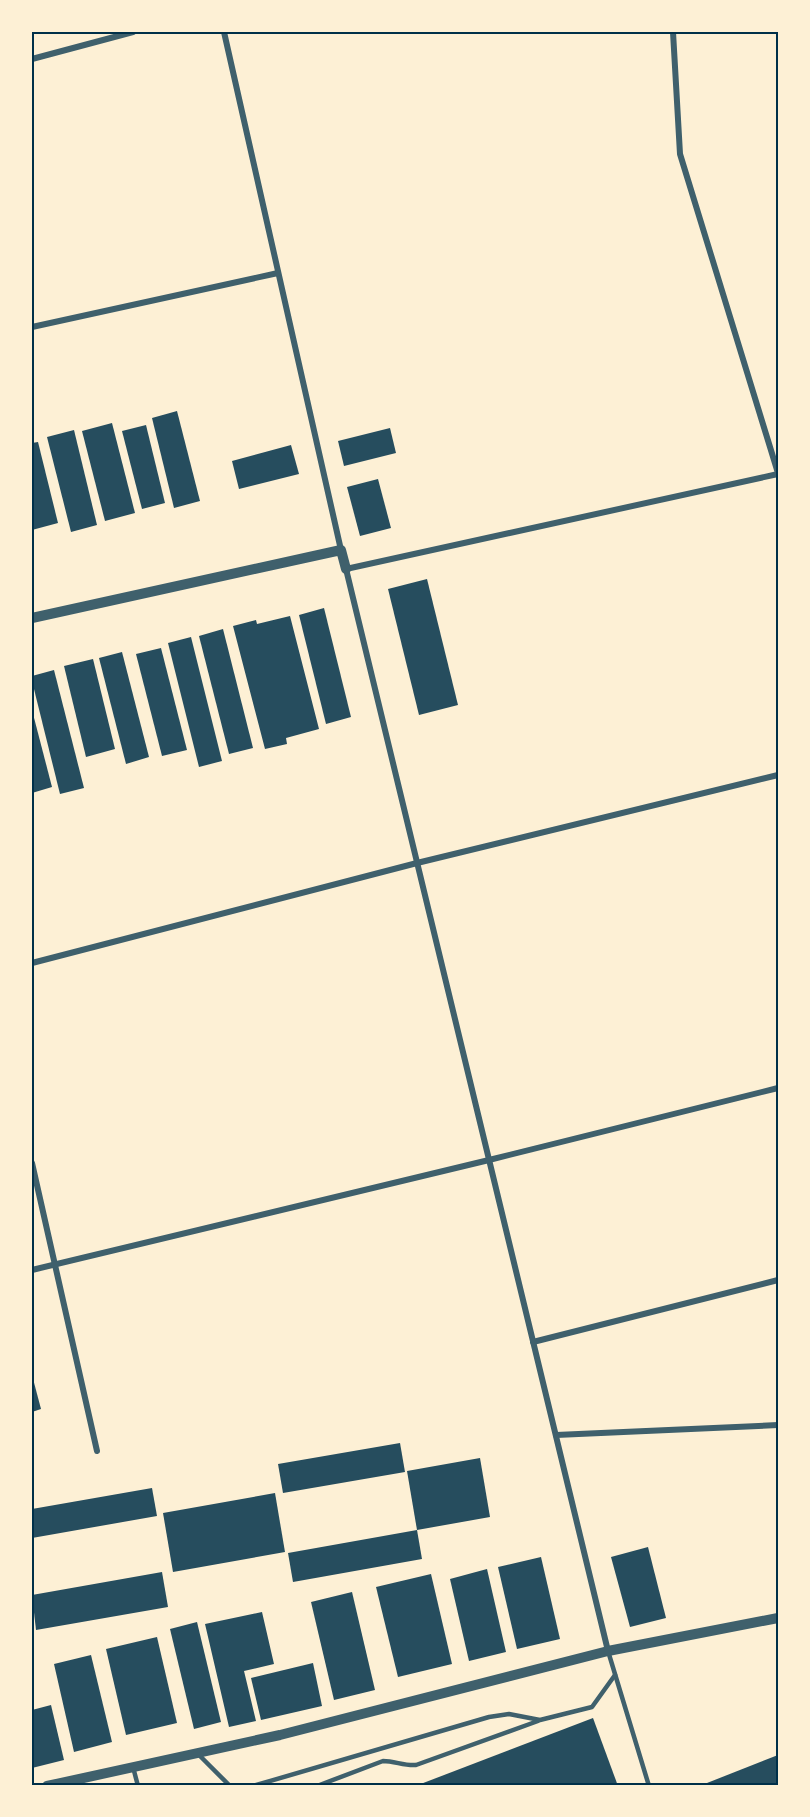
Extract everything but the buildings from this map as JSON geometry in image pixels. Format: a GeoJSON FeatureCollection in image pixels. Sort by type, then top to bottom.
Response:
{"type":"FeatureCollection","features":[{"type":"Feature","properties":{"kind":"street"},"geometry":{"type":"LineString","coordinates":[[32,59],[133,32]]}},
{"type":"Feature","properties":{"kind":"street"},"geometry":{"type":"LineString","coordinates":[[224,32],[341,550],[608,1651]]}},
{"type":"Feature","properties":{"kind":"street"},"geometry":{"type":"LineString","coordinates":[[346,568],[778,474],[680,154],[673,32]]}},
{"type":"Feature","properties":{"kind":"street"},"geometry":{"type":"LineString","coordinates":[[32,327],[278,273]]}},
{"type":"Feature","properties":{"kind":"street"},"geometry":{"type":"LineString","coordinates":[[32,618],[341,550]]}},
{"type":"Feature","properties":{"kind":"street"},"geometry":{"type":"LineString","coordinates":[[32,963],[417,863],[778,775]]}},
{"type":"Feature","properties":{"kind":"street"},"geometry":{"type":"LineString","coordinates":[[32,1270],[778,1088]]}},
{"type":"Feature","properties":{"kind":"street"},"geometry":{"type":"LineString","coordinates":[[32,1163],[97,1451]]}},
{"type":"Feature","properties":{"kind":"street"},"geometry":{"type":"LineString","coordinates":[[533,1342],[778,1280]]}},
{"type":"Feature","properties":{"kind":"street"},"geometry":{"type":"LineString","coordinates":[[556,1434],[778,1425]]}},
{"type":"Feature","properties":{"kind":"street"},"geometry":{"type":"LineString","coordinates":[[47,1785],[280,1735],[608,1651],[778,1618]]}},
{"type":"Feature","properties":{"kind":"lane"},"geometry":{"type":"LineString","coordinates":[[608,1651],[649,1785]]}},
{"type":"Feature","properties":{"kind":"lane"},"geometry":{"type":"LineString","coordinates":[[317,1785],[383,1761],[394,1761],[405,1766],[416,1765],[540,1720],[592,1707],[615,1675]]}},
{"type":"Feature","properties":{"kind":"lane"},"geometry":{"type":"LineString","coordinates":[[253,1785],[489,1718],[509,1714],[540,1720]]}},
{"type":"Feature","properties":{"kind":"lane"},"geometry":{"type":"LineString","coordinates":[[197,1753],[230,1785]]}},
{"type":"Feature","properties":{"kind":"lane"},"geometry":{"type":"LineString","coordinates":[[133,1767],[138,1785]]}}]}
